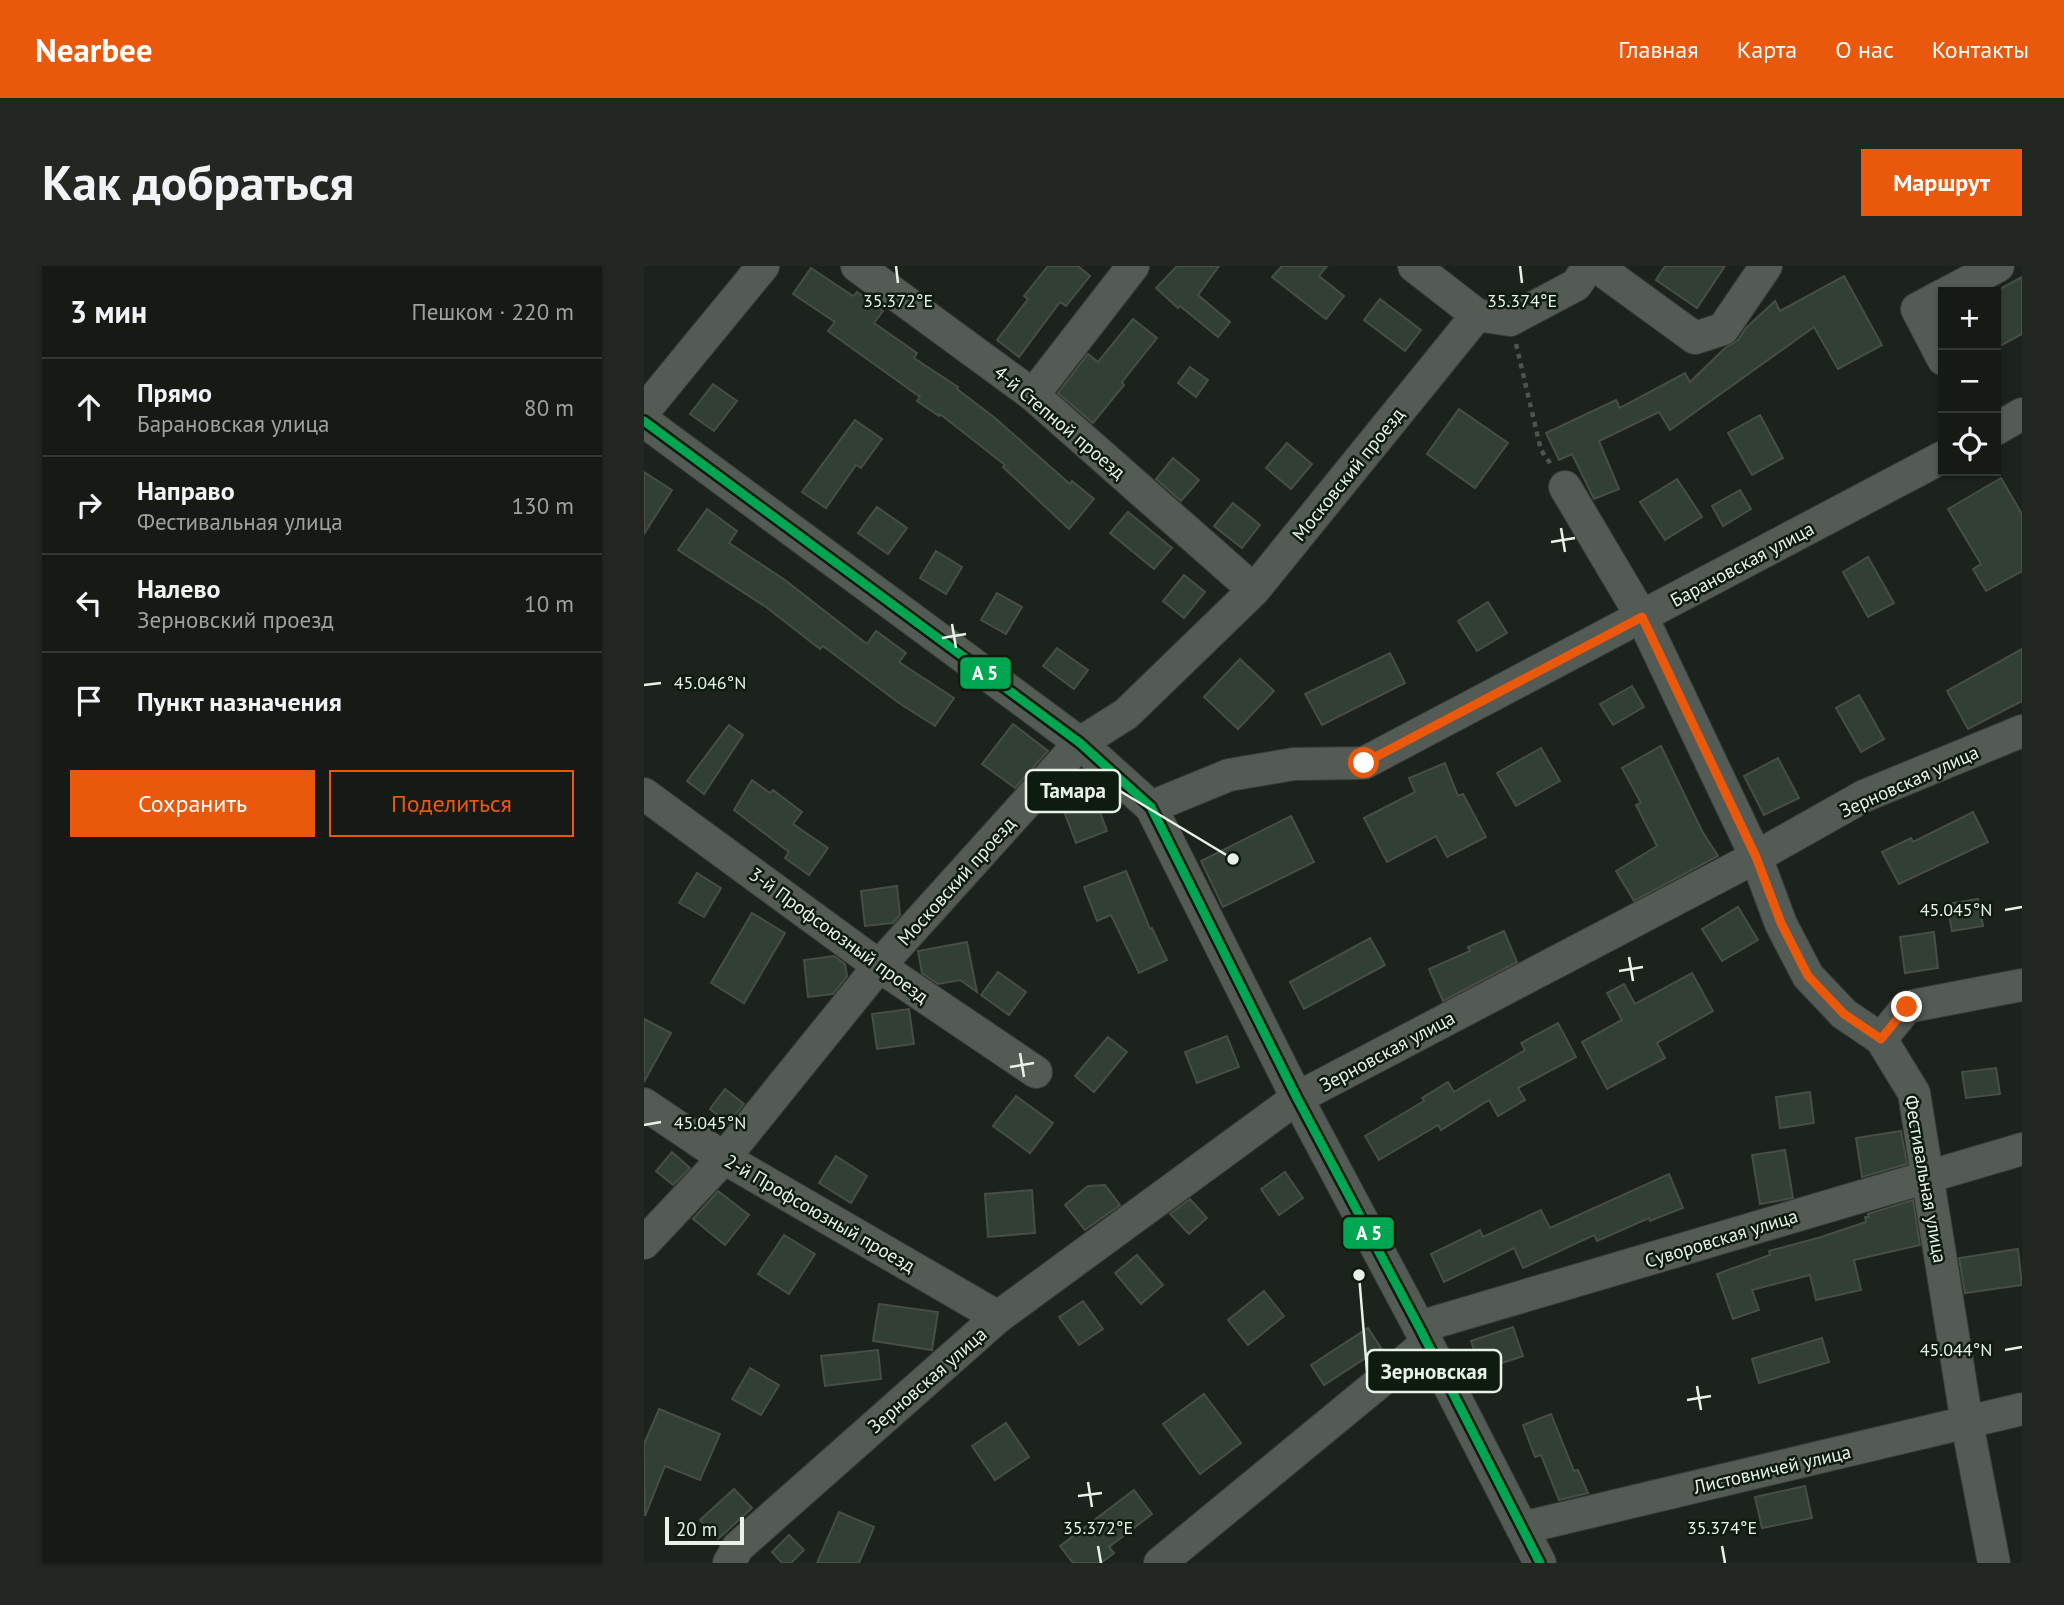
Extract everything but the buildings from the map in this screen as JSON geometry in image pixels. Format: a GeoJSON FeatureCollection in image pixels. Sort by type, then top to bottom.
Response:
{"type":"FeatureCollection","features":[{"type":"Feature","properties":{"kind":"street"},"geometry":{"type":"LineString","coordinates":[[644,411],[763,266]]}},
{"type":"Feature","properties":{"kind":"street","name":"4-й Степной проезд"},"geometry":{"type":"LineString","coordinates":[[857,266],[1032,395],[1254,590]]}},
{"type":"Feature","properties":{"kind":"street"},"geometry":{"type":"LineString","coordinates":[[1032,395],[1133,266]]}},
{"type":"Feature","properties":{"kind":"street"},"geometry":{"type":"LineString","coordinates":[[1414,266],[1477,315],[1510,320],[1576,285],[1589,266]]}},
{"type":"Feature","properties":{"kind":"street"},"geometry":{"type":"LineString","coordinates":[[1597,266],[1695,338],[1723,329],[1766,266]]}},
{"type":"Feature","properties":{"kind":"street"},"geometry":{"type":"LineString","coordinates":[[1958,287],[1998,266]]}},
{"type":"Feature","properties":{"kind":"street"},"geometry":{"type":"LineString","coordinates":[[1938,298],[1917,309],[1938,349]]}},
{"type":"Feature","properties":{"kind":"street","name":"Московский проезд"},"geometry":{"type":"LineString","coordinates":[[644,1243],[724,1158],[879,967],[1080,743],[1126,714],[1254,590],[1477,315]]}},
{"type":"Feature","properties":{"kind":"street"},"geometry":{"type":"LineString","coordinates":[[2001,426],[2022,414]]}},
{"type":"Feature","properties":{"kind":"street"},"geometry":{"type":"LineString","coordinates":[[644,422],[1080,743],[1151,807],[1297,1098],[1540,1563]]}},
{"type":"Feature","properties":{"kind":"street","name":"Барановская улица"},"geometry":{"type":"LineString","coordinates":[[1151,807],[1229,775],[1294,764],[1364,763],[1938,460]]}},
{"type":"Feature","properties":{"kind":"street","name":"Фестивальная улица"},"geometry":{"type":"LineString","coordinates":[[1565,487],[1642,617],[1756,857],[1781,923],[1808,976],[1844,1014],[1881,1039],[1914,1093],[1966,1423],[1994,1563]]}},
{"type":"Feature","properties":{"kind":"street","name":"Зерновская улица"},"geometry":{"type":"LineString","coordinates":[[729,1563],[737,1547],[998,1317],[1297,1098],[1756,857],[1864,796],[2022,731]]}},
{"type":"Feature","properties":{"kind":"street","name":"3-й Профсоюзный проезд"},"geometry":{"type":"LineString","coordinates":[[644,794],[879,967],[1036,1072]]}},
{"type":"Feature","properties":{"kind":"street"},"geometry":{"type":"LineString","coordinates":[[1881,1039],[1907,1007],[2022,985]]}},
{"type":"Feature","properties":{"kind":"street","name":"2-й Профсоюзный проезд"},"geometry":{"type":"LineString","coordinates":[[644,1104],[724,1158],[998,1317]]}},
{"type":"Feature","properties":{"kind":"street","name":"Суворовская улица"},"geometry":{"type":"LineString","coordinates":[[1160,1563],[1423,1335],[2022,1149]]}},
{"type":"Feature","properties":{"kind":"street","name":"Листовничей улица"},"geometry":{"type":"LineString","coordinates":[[1522,1528],[2022,1409]]}},
{"type":"Feature","properties":{"kind":"path"},"geometry":{"type":"LineString","coordinates":[[1510,320],[1541,450],[1565,487]]}},
{"type":"Feature","properties":{"kind":"transit line"},"geometry":{"type":"LineString","coordinates":[[644,421],[1080,743],[1151,807],[1297,1098],[1540,1563]]}},
{"type":"Feature","properties":{"kind":"place","name":"Тамара"},"geometry":{"type":"Point","coordinates":[1233,859]}},
{"type":"Feature","properties":{"kind":"place","name":"Зерновская"},"geometry":{"type":"Point","coordinates":[1359,1275]}},
{"type":"Feature","properties":{"kind":"route"},"geometry":{"type":"LineString","coordinates":[[1364,763],[1642,617],[1756,857],[1781,923],[1808,976],[1844,1014],[1881,1039],[1907,1007]]}}]}
